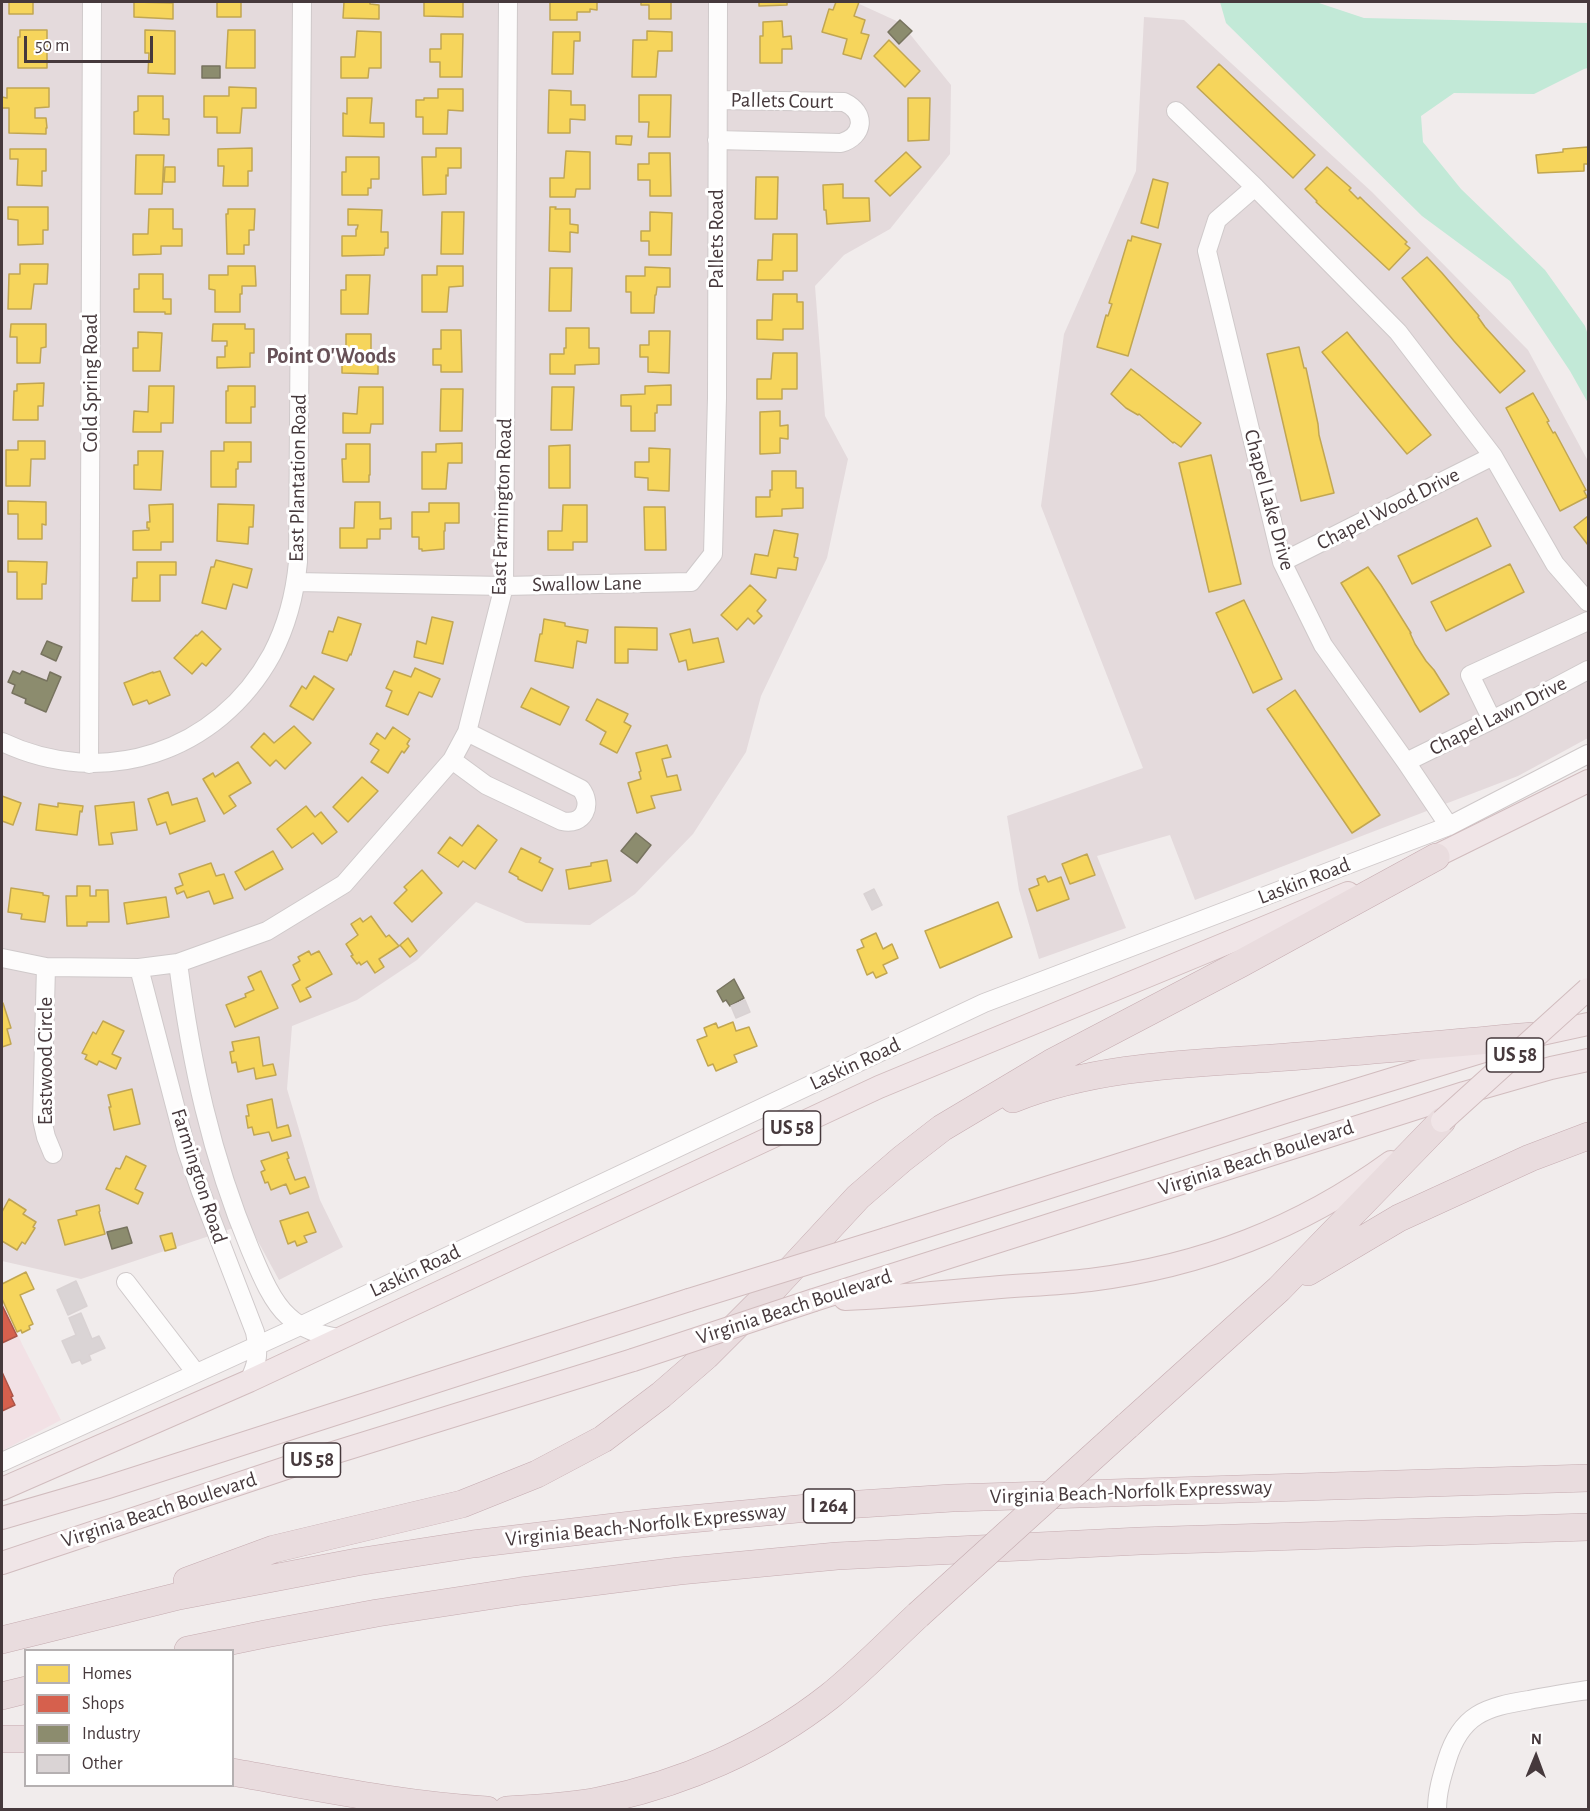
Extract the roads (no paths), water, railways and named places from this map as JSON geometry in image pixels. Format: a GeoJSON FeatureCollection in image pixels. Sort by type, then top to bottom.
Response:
{"type":"FeatureCollection","features":[{"type":"Feature","properties":{"kind":"highway"},"geometry":{"type":"LineString","coordinates":[[79,1620],[274,1549],[462,1504],[537,1474],[603,1439],[661,1395],[706,1356],[770,1292],[858,1197],[942,1128],[1051,1063],[1240,964],[1436,857]]}},
{"type":"Feature","properties":{"kind":"highway"},"geometry":{"type":"LineString","coordinates":[[942,1128],[1025,1094],[1107,1074],[1160,1066],[1384,1050],[1532,1036]]}},
{"type":"Feature","properties":{"kind":"highway"},"geometry":{"type":"LineString","coordinates":[[507,1809],[597,1801],[692,1775],[738,1754],[785,1727],[829,1696],[1279,1289],[1442,1121]]}},
{"type":"Feature","properties":{"kind":"highway"},"geometry":{"type":"LineString","coordinates":[[1279,1289],[1399,1218],[1530,1158],[1588,1136]]}},
{"type":"Feature","properties":{"kind":"highway","name":"Virginia Beach-Norfolk Expressway"},"geometry":{"type":"LineString","coordinates":[[2,1640],[179,1596],[357,1562],[473,1544],[648,1523],[829,1506],[1030,1495],[1588,1478]]}},
{"type":"Feature","properties":{"kind":"highway"},"geometry":{"type":"LineString","coordinates":[[193,1649],[377,1613],[521,1591],[679,1571],[837,1556],[1140,1541],[1588,1527]]}},
{"type":"Feature","properties":{"kind":"highway"},"geometry":{"type":"LineString","coordinates":[[2,1696],[24,1690]]}},
{"type":"Feature","properties":{"kind":"highway"},"geometry":{"type":"LineString","coordinates":[[2,1739],[24,1739]]}},
{"type":"Feature","properties":{"kind":"highway"},"geometry":{"type":"LineString","coordinates":[[234,1772],[393,1801],[487,1809]]}},
{"type":"Feature","properties":{"kind":"main road","name":"Laskin Road"},"geometry":{"type":"LineString","coordinates":[[2,1489],[249,1381],[879,1087],[1436,857],[1588,781]]}},
{"type":"Feature","properties":{"kind":"main road","name":"US 58"},"geometry":{"type":"LineString","coordinates":[[814,1300],[868,1298],[1090,1280],[1149,1270],[1196,1259],[1236,1246],[1284,1226],[1331,1202],[1406,1151],[1588,989]]}},
{"type":"Feature","properties":{"kind":"main road","name":"Virginia Beach Boulevard"},"geometry":{"type":"LineString","coordinates":[[2,1518],[105,1488],[689,1300],[1285,1112],[1532,1036],[1588,1024]]}},
{"type":"Feature","properties":{"kind":"main road","name":"Virginia Beach Boulevard"},"geometry":{"type":"LineString","coordinates":[[2,1563],[304,1462],[633,1360],[1452,1096],[1588,1060]]}},
{"type":"Feature","properties":{"kind":"street","name":"Cold Spring Road"},"geometry":{"type":"LineString","coordinates":[[89,764],[93,2]]}},
{"type":"Feature","properties":{"kind":"street","name":"East Plantation Road"},"geometry":{"type":"LineString","coordinates":[[2,742],[45,759],[89,764],[121,761],[176,745],[201,731],[237,702],[272,654],[284,627],[293,598],[298,562],[302,2]]}},
{"type":"Feature","properties":{"kind":"street","name":"East Farmington Road"},"geometry":{"type":"LineString","coordinates":[[2,958],[46,967],[139,968],[178,963],[267,931],[344,884],[452,760],[467,732],[504,586],[508,2]]}},
{"type":"Feature","properties":{"kind":"street","name":"Pallets Road"},"geometry":{"type":"LineString","coordinates":[[715,476],[718,2]]}},
{"type":"Feature","properties":{"kind":"street","name":"Pallets Court"},"geometry":{"type":"LineString","coordinates":[[717,140],[841,143],[850,140],[856,134],[860,124],[859,115],[852,106],[844,102],[718,100]]}},
{"type":"Feature","properties":{"kind":"street"},"geometry":{"type":"LineString","coordinates":[[1176,111],[1255,187],[1398,332],[1493,456],[1555,564],[1588,602]]}},
{"type":"Feature","properties":{"kind":"street","name":"Chapel Lake Drive"},"geometry":{"type":"LineString","coordinates":[[1255,187],[1217,220],[1207,251],[1282,562],[1323,645],[1449,826]]}},
{"type":"Feature","properties":{"kind":"street","name":"Chapel Wood Drive"},"geometry":{"type":"LineString","coordinates":[[1282,562],[1493,456]]}},
{"type":"Feature","properties":{"kind":"street","name":"Swallow Lane"},"geometry":{"type":"LineString","coordinates":[[296,582],[504,586],[691,582],[714,554],[715,476]]}},
{"type":"Feature","properties":{"kind":"street"},"geometry":{"type":"LineString","coordinates":[[1492,720],[1470,675],[1588,621]]}},
{"type":"Feature","properties":{"kind":"street","name":"Chapel Lawn Drive"},"geometry":{"type":"LineString","coordinates":[[1406,762],[1588,670]]}},
{"type":"Feature","properties":{"kind":"street"},"geometry":{"type":"LineString","coordinates":[[452,760],[486,785],[562,821],[576,821],[584,814],[588,804],[581,789],[467,732]]}},
{"type":"Feature","properties":{"kind":"street","name":"Laskin Road"},"geometry":{"type":"LineString","coordinates":[[2,1462],[300,1326],[984,1003],[1449,826],[1588,753]]}},
{"type":"Feature","properties":{"kind":"street","name":"Farmington Road"},"geometry":{"type":"LineString","coordinates":[[178,963],[186,1026],[199,1090],[218,1162],[236,1216],[259,1269],[286,1315],[300,1326],[326,1336],[342,1338]]}},
{"type":"Feature","properties":{"kind":"street","name":"Eastwood Circle"},"geometry":{"type":"LineString","coordinates":[[46,967],[42,1119],[53,1154]]}},
{"type":"Feature","properties":{"kind":"street","name":"Farmington Road"},"geometry":{"type":"LineString","coordinates":[[139,968],[186,1148],[255,1332],[258,1357],[256,1368],[249,1381]]}},
{"type":"Feature","properties":{"kind":"street"},"geometry":{"type":"LineString","coordinates":[[126,1282],[196,1373]]}},
{"type":"Feature","properties":{"kind":"street"},"geometry":{"type":"LineString","coordinates":[[1437,1809],[1441,1778],[1449,1751],[1455,1738],[1478,1714],[1500,1704],[1588,1690]]}},
{"type":"Feature","properties":{"kind":"district","name":"Point O'Woods"},"geometry":{"type":"Point","coordinates":[331,356]}}]}
